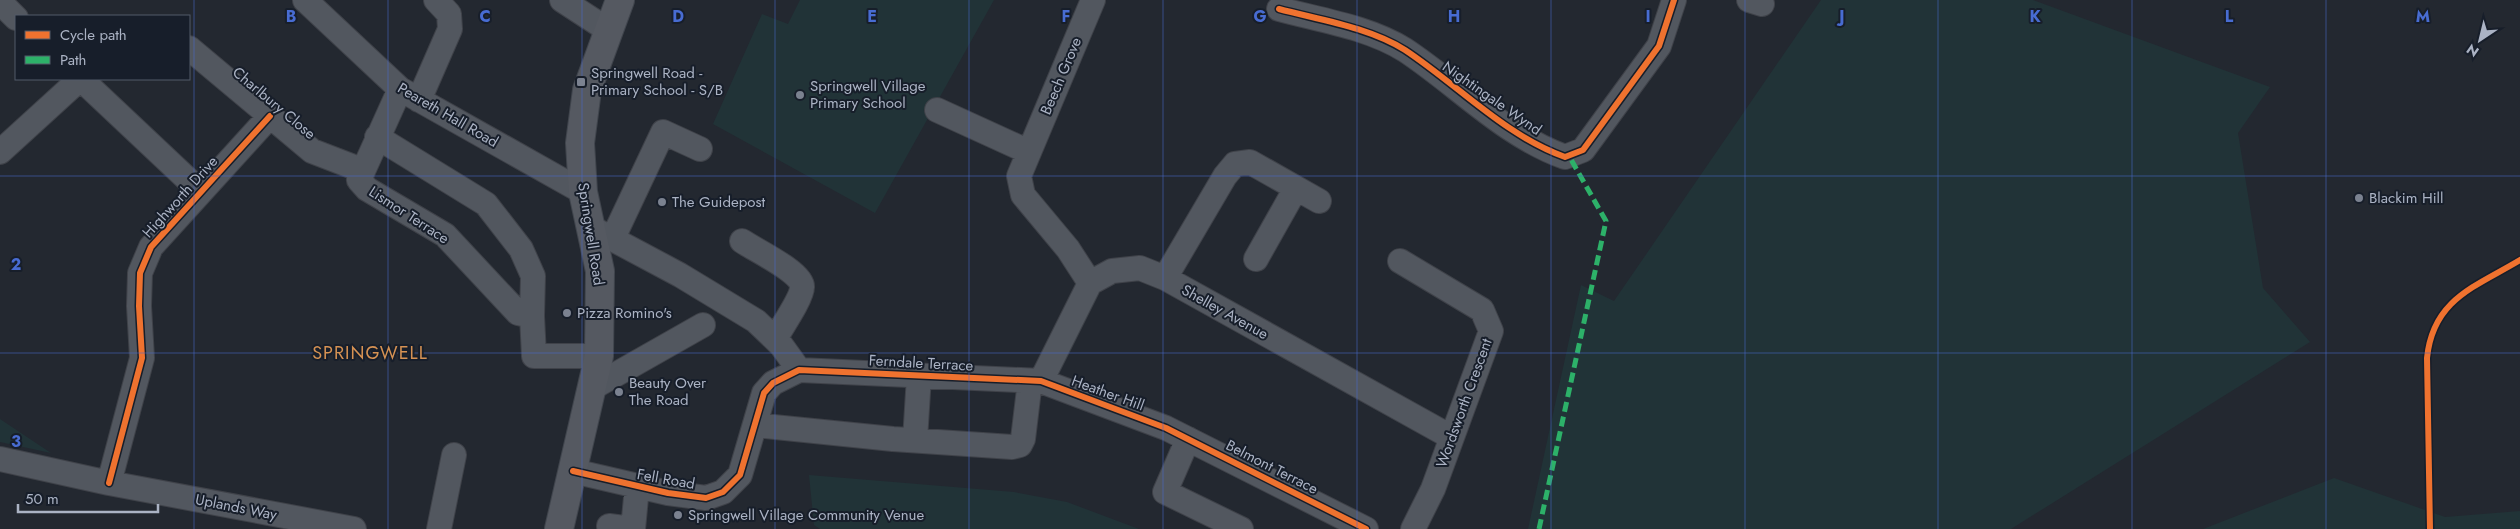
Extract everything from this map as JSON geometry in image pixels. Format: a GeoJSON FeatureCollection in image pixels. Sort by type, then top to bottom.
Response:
{"type":"FeatureCollection","features":[{"type":"Feature","properties":{"kind":"main road","name":"Springwell Road"},"geometry":{"type":"LineString","coordinates":[[559,529],[599,356],[601,233],[583,192],[580,143],[587,90],[620,0]]}},
{"type":"Feature","properties":{"kind":"street","name":"Peareth Hall Road"},"geometry":{"type":"LineString","coordinates":[[305,0],[409,94],[583,192]]}},
{"type":"Feature","properties":{"kind":"street","name":"Lismor Terrace"},"geometry":{"type":"LineString","coordinates":[[436,0],[449,14],[450,29],[409,94],[377,137],[359,180],[367,190],[445,235],[518,314],[532,316]]}},
{"type":"Feature","properties":{"kind":"street"},"geometry":{"type":"LineString","coordinates":[[562,0],[608,30]]}},
{"type":"Feature","properties":{"kind":"street","name":"Beech Grove"},"geometry":{"type":"LineString","coordinates":[[1090,283],[1068,249],[1023,195],[1019,176],[1093,0]]}},
{"type":"Feature","properties":{"kind":"street","name":"Nightingale Wynd"},"geometry":{"type":"LineString","coordinates":[[1279,9],[1369,33],[1403,49],[1521,136],[1546,150],[1565,157],[1583,150],[1659,46],[1674,0]]}},
{"type":"Feature","properties":{"kind":"street"},"geometry":{"type":"LineString","coordinates":[[0,2],[15,17]]}},
{"type":"Feature","properties":{"kind":"street","name":"Charlbury Close"},"geometry":{"type":"LineString","coordinates":[[190,49],[312,151],[351,166]]}},
{"type":"Feature","properties":{"kind":"street"},"geometry":{"type":"LineString","coordinates":[[0,152],[79,80]]}},
{"type":"Feature","properties":{"kind":"street","name":"Highworth Drive"},"geometry":{"type":"LineString","coordinates":[[81,80],[201,192]]}},
{"type":"Feature","properties":{"kind":"street"},"geometry":{"type":"LineString","coordinates":[[937,110],[1029,152]]}},
{"type":"Feature","properties":{"kind":"street","name":"Highworth Drive"},"geometry":{"type":"LineString","coordinates":[[109,483],[142,358],[139,306],[140,273],[151,247],[270,116]]}},
{"type":"Feature","properties":{"kind":"street"},"geometry":{"type":"LineString","coordinates":[[700,149],[663,132],[601,233],[680,275],[756,321],[775,339],[799,370]]}},
{"type":"Feature","properties":{"kind":"street"},"geometry":{"type":"LineString","coordinates":[[377,137],[486,204],[521,250],[533,276],[534,356],[599,356]]}},
{"type":"Feature","properties":{"kind":"street"},"geometry":{"type":"LineString","coordinates":[[1165,278],[1225,176],[1235,164],[1250,162],[1319,201]]}},
{"type":"Feature","properties":{"kind":"street"},"geometry":{"type":"LineString","coordinates":[[1256,259],[1296,188]]}},
{"type":"Feature","properties":{"kind":"street"},"geometry":{"type":"LineString","coordinates":[[742,241],[787,269],[801,282],[800,292],[775,339]]}},
{"type":"Feature","properties":{"kind":"street","name":"Wordsworth Crescent"},"geometry":{"type":"LineString","coordinates":[[1400,261],[1482,310],[1491,330],[1433,489],[1413,529]]}},
{"type":"Feature","properties":{"kind":"street","name":"Shelley Avenue"},"geometry":{"type":"LineString","coordinates":[[1090,283],[1112,271],[1140,268],[1165,278],[1451,438]]}},
{"type":"Feature","properties":{"kind":"street"},"geometry":{"type":"LineString","coordinates":[[755,425],[915,440],[1012,447],[1020,445],[1035,381],[1090,283]]}},
{"type":"Feature","properties":{"kind":"street"},"geometry":{"type":"LineString","coordinates":[[592,388],[702,325]]}},
{"type":"Feature","properties":{"kind":"street","name":"Ferndale Terrace"},"geometry":{"type":"LineString","coordinates":[[799,370],[1035,381]]}},
{"type":"Feature","properties":{"kind":"street","name":"Fell Road"},"geometry":{"type":"LineString","coordinates":[[572,471],[637,488],[706,498],[723,492],[740,475],[764,393],[773,383],[799,370]]}},
{"type":"Feature","properties":{"kind":"street"},"geometry":{"type":"LineString","coordinates":[[915,440],[919,376]]}},
{"type":"Feature","properties":{"kind":"street","name":"Heather Hill"},"geometry":{"type":"LineString","coordinates":[[1035,381],[1166,428]]}},
{"type":"Feature","properties":{"kind":"street","name":"Belmont Terrace"},"geometry":{"type":"LineString","coordinates":[[1166,428],[1366,529]]}},
{"type":"Feature","properties":{"kind":"street"},"geometry":{"type":"LineString","coordinates":[[1188,439],[1165,492],[1241,529]]}},
{"type":"Feature","properties":{"kind":"street"},"geometry":{"type":"LineString","coordinates":[[439,529],[454,455]]}},
{"type":"Feature","properties":{"kind":"street","name":"Uplands Way"},"geometry":{"type":"LineString","coordinates":[[0,459],[109,483],[354,529]]}},
{"type":"Feature","properties":{"kind":"street"},"geometry":{"type":"LineString","coordinates":[[625,528],[637,488]]}},
{"type":"Feature","properties":{"kind":"shaded area","name":"Springwell Village Primary School"},"geometry":{"type":"Polygon","coordinates":[[[800,0],[994,0],[875,213],[713,124],[762,14],[788,24],[800,0]]]}},
{"type":"Feature","properties":{"kind":"shaded area"},"geometry":{"type":"Polygon","coordinates":[[[1821,0],[2033,0],[2270,87],[2238,133],[2263,288],[2310,342],[2011,529],[1528,529],[1581,285],[1614,301],[1821,0]]]}},
{"type":"Feature","properties":{"kind":"shaded area"},"geometry":{"type":"Polygon","coordinates":[[[0,419],[51,453],[0,442],[0,419]]]}},
{"type":"Feature","properties":{"kind":"shaded area"},"geometry":{"type":"Polygon","coordinates":[[[809,475],[1014,492],[1067,502],[1139,529],[820,529],[814,525],[809,475]]]}},
{"type":"Feature","properties":{"kind":"shaded area"},"geometry":{"type":"Polygon","coordinates":[[[2334,478],[2445,517],[2520,511],[2520,529],[2203,529],[2334,478]]]}},
{"type":"Feature","properties":{"kind":"marked path"},"geometry":{"type":"LineString","coordinates":[[1539,529],[1606,221],[1569,156]]}},
{"type":"Feature","properties":{"kind":"cycle path"},"geometry":{"type":"LineString","coordinates":[[1279,9],[1344,25],[1391,42],[1425,64],[1502,123],[1543,148],[1565,157],[1583,150],[1659,46],[1674,0]]}},
{"type":"Feature","properties":{"kind":"cycle path"},"geometry":{"type":"LineString","coordinates":[[109,483],[142,358],[139,306],[140,273],[151,247],[270,116]]}},
{"type":"Feature","properties":{"kind":"cycle path"},"geometry":{"type":"LineString","coordinates":[[2430,529],[2427,358],[2431,338],[2447,308],[2459,297],[2472,287],[2520,260]]}},
{"type":"Feature","properties":{"kind":"cycle path"},"geometry":{"type":"LineString","coordinates":[[573,471],[668,493],[706,498],[723,492],[740,475],[764,393],[773,383],[799,370],[1041,381],[1166,428],[1366,529]]}},
{"type":"Feature","properties":{"kind":"place","name":"Springwell Road - Primary School - S/B"},"geometry":{"type":"Point","coordinates":[581,82]}},
{"type":"Feature","properties":{"kind":"place","name":"Springwell Village Primary School"},"geometry":{"type":"Point","coordinates":[800,95]}},
{"type":"Feature","properties":{"kind":"place","name":"Blackim Hill"},"geometry":{"type":"Point","coordinates":[2359,198]}},
{"type":"Feature","properties":{"kind":"place","name":"The Guidepost"},"geometry":{"type":"Point","coordinates":[662,202]}},
{"type":"Feature","properties":{"kind":"place","name":"Pizza Romino's"},"geometry":{"type":"Point","coordinates":[567,313]}},
{"type":"Feature","properties":{"kind":"place","name":"Beauty Over The Road"},"geometry":{"type":"Point","coordinates":[619,392]}},
{"type":"Feature","properties":{"kind":"place","name":"Springwell Village Community Venue"},"geometry":{"type":"Point","coordinates":[678,515]}},
{"type":"Feature","properties":{"kind":"district","name":"SPRINGWELL"},"geometry":{"type":"Point","coordinates":[370,353]}}]}
